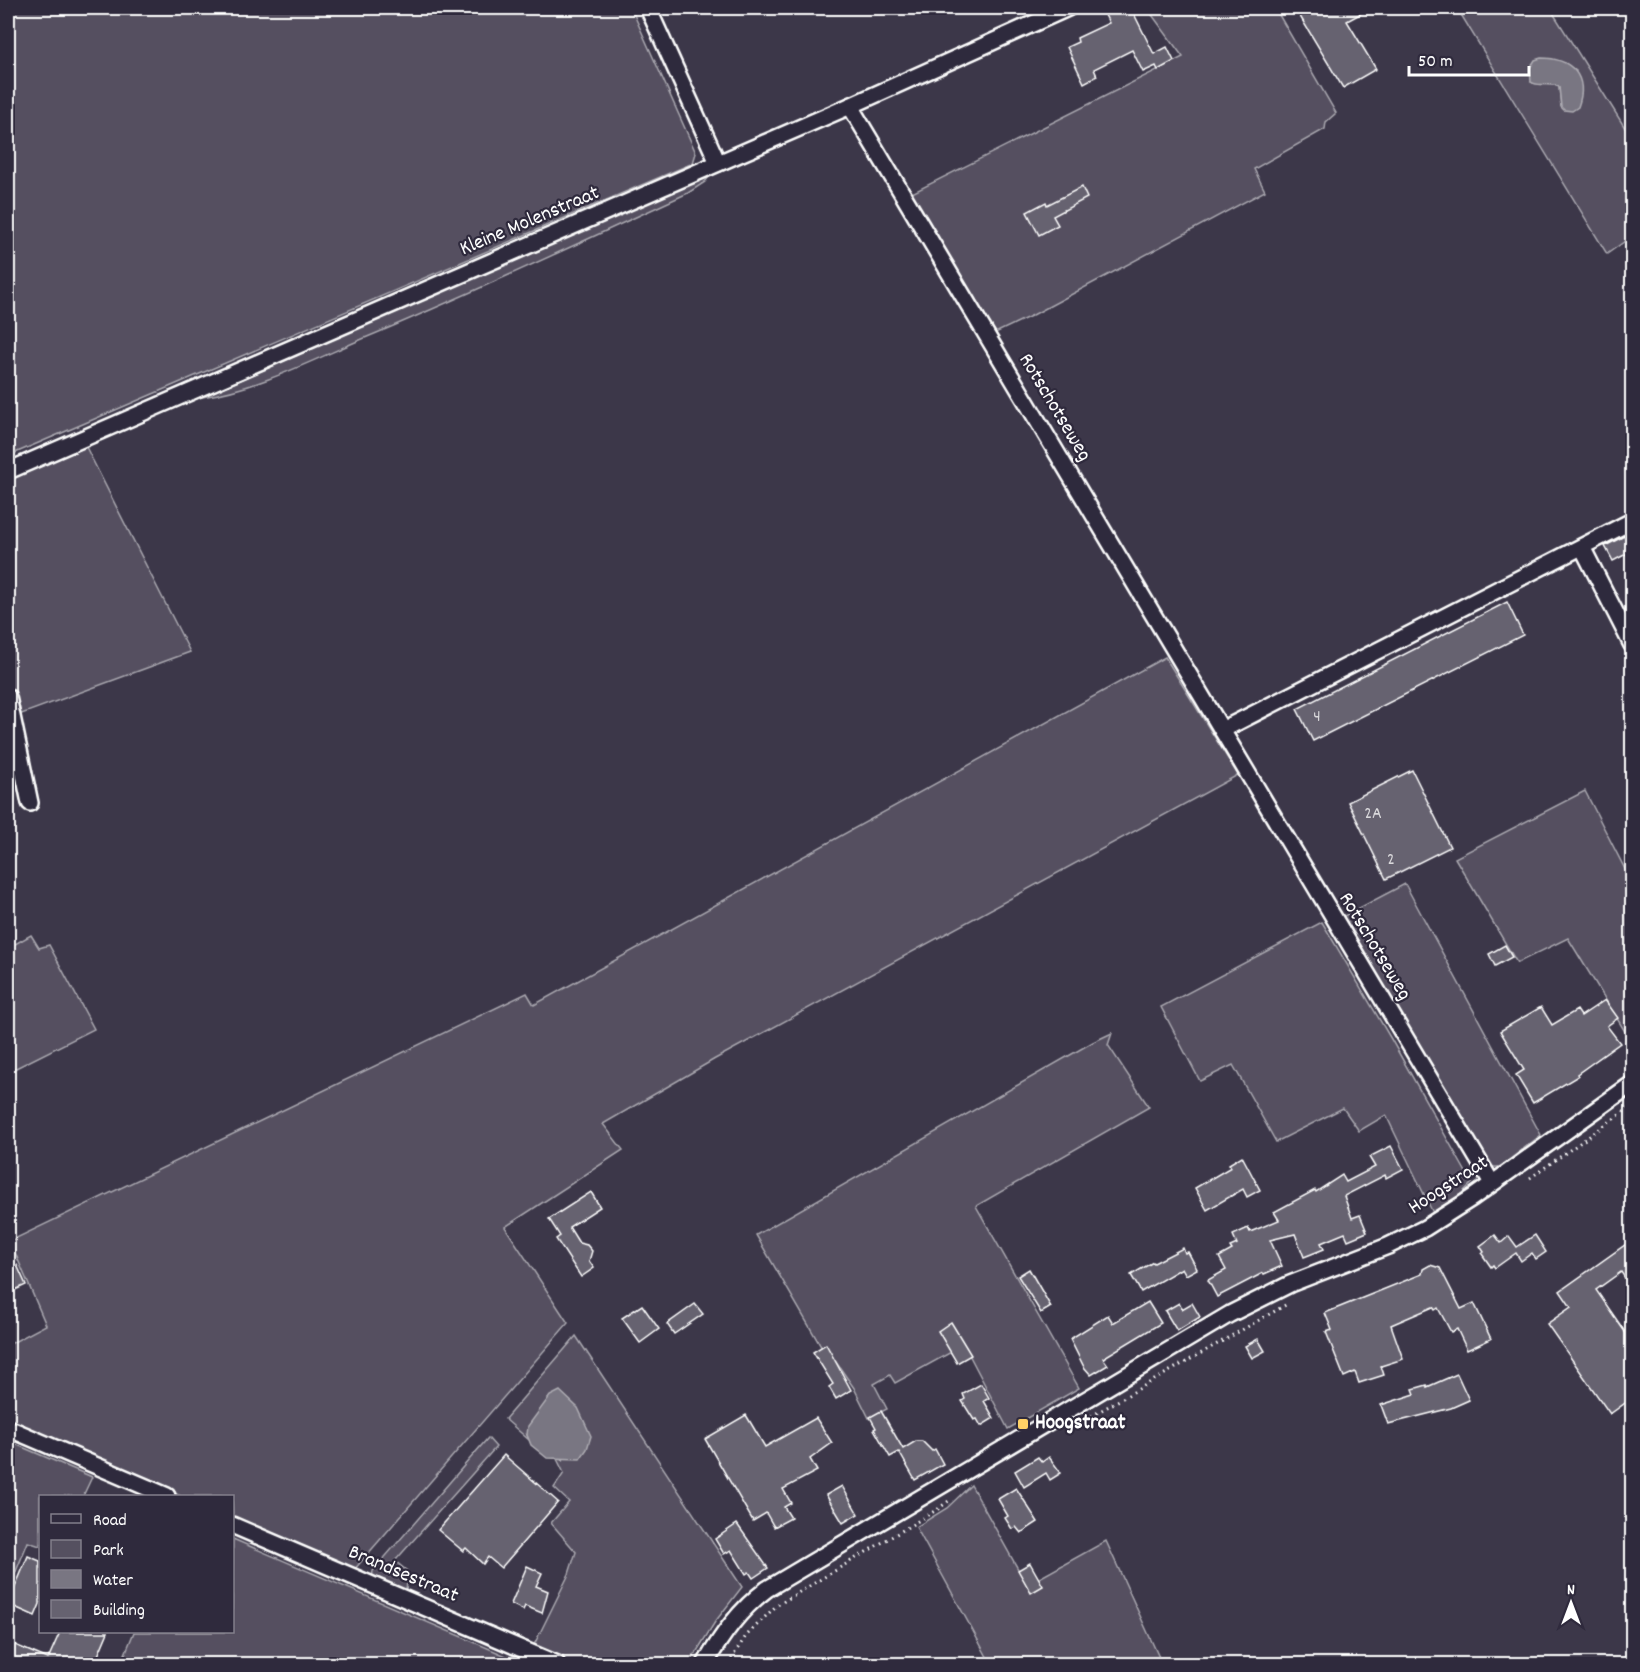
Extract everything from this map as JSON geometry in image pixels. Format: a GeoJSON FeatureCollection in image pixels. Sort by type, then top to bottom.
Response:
{"type":"FeatureCollection","features":[{"type":"Feature","properties":{"kind":"street"},"geometry":{"type":"LineString","coordinates":[[648,8],[718,163]]}},
{"type":"Feature","properties":{"kind":"street","name":"Kleine Molenstraat"},"geometry":{"type":"LineString","coordinates":[[8,471],[850,106],[1068,8]]}},
{"type":"Feature","properties":{"kind":"street","name":"Rotschotseweg"},"geometry":{"type":"LineString","coordinates":[[850,106],[1492,1183]]}},
{"type":"Feature","properties":{"kind":"street"},"geometry":{"type":"LineString","coordinates":[[1222,730],[1632,521]]}},
{"type":"Feature","properties":{"kind":"street"},"geometry":{"type":"LineString","coordinates":[[1582,547],[1632,645]]}},
{"type":"Feature","properties":{"kind":"street"},"geometry":{"type":"LineString","coordinates":[[8,697],[30,802]]}},
{"type":"Feature","properties":{"kind":"street","name":"Hoogstraat"},"geometry":{"type":"LineString","coordinates":[[705,1665],[723,1635],[744,1608],[767,1589],[1230,1314],[1290,1284],[1409,1237],[1440,1219],[1632,1084]]}},
{"type":"Feature","properties":{"kind":"street"},"geometry":{"type":"LineString","coordinates":[[8,1428],[162,1495]]}},
{"type":"Feature","properties":{"kind":"street","name":"Brandsestraat"},"geometry":{"type":"LineString","coordinates":[[234,1525],[557,1665]]}},
{"type":"Feature","properties":{"kind":"path","name":"Hoogstraat"},"geometry":{"type":"LineString","coordinates":[[1521,1184],[1632,1106]]}},
{"type":"Feature","properties":{"kind":"path"},"geometry":{"type":"LineString","coordinates":[[1078,1423],[1261,1318],[1281,1309],[1293,1300]]}},
{"type":"Feature","properties":{"kind":"path"},"geometry":{"type":"LineString","coordinates":[[728,1665],[747,1636],[776,1606],[938,1509],[954,1496]]}},
{"type":"Feature","properties":{"kind":"green space"},"geometry":{"type":"Polygon","coordinates":[[[8,8],[631,8],[696,153],[693,163],[8,456],[8,8]]]}},
{"type":"Feature","properties":{"kind":"green space"},"geometry":{"type":"Polygon","coordinates":[[[1147,8],[1275,8],[1336,113],[1326,122],[1325,129],[1254,169],[1265,191],[1033,315],[991,335],[906,196],[1183,57],[1147,8]]]}},
{"type":"Feature","properties":{"kind":"green space"},"geometry":{"type":"Polygon","coordinates":[[[1457,8],[1550,8],[1632,139],[1632,236],[1607,254],[1457,8]],[[1565,63],[1531,82],[1559,87],[1561,107],[1576,71],[1565,63]]]}},
{"type":"Feature","properties":{"kind":"green space"},"geometry":{"type":"Polygon","coordinates":[[[713,172],[705,182],[688,193],[443,305],[282,374],[243,388],[202,397],[713,172]]]}},
{"type":"Feature","properties":{"kind":"green space"},"geometry":{"type":"Polygon","coordinates":[[[86,447],[190,652],[8,719],[8,479],[86,447]]]}},
{"type":"Feature","properties":{"kind":"green space"},"geometry":{"type":"Polygon","coordinates":[[[1165,657],[1238,775],[715,1059],[603,1124],[623,1150],[505,1227],[568,1323],[353,1571],[234,1518],[234,1495],[179,1495],[8,1423],[8,1345],[46,1325],[10,1241],[527,993],[534,1005],[1165,657]]]}},
{"type":"Feature","properties":{"kind":"green space"},"geometry":{"type":"Polygon","coordinates":[[[1585,791],[1632,883],[1632,1043],[1568,938],[1517,963],[1455,858],[1585,791]]]}},
{"type":"Feature","properties":{"kind":"green space"},"geometry":{"type":"Polygon","coordinates":[[[1405,884],[1541,1135],[1500,1167],[1490,1167],[1342,917],[1405,884]]]}},
{"type":"Feature","properties":{"kind":"green space"},"geometry":{"type":"Polygon","coordinates":[[[1322,922],[1472,1183],[1461,1194],[1433,1213],[1386,1115],[1359,1131],[1343,1108],[1276,1142],[1233,1065],[1200,1081],[1161,1007],[1322,922]]]}},
{"type":"Feature","properties":{"kind":"green space"},"geometry":{"type":"Polygon","coordinates":[[[31,935],[39,948],[49,945],[94,1029],[8,1072],[8,948],[31,935]]]}},
{"type":"Feature","properties":{"kind":"green space"},"geometry":{"type":"Polygon","coordinates":[[[1112,1033],[1108,1045],[1149,1107],[976,1206],[1079,1388],[1008,1429],[964,1345],[895,1383],[890,1375],[874,1384],[887,1409],[869,1418],[854,1388],[836,1362],[830,1362],[756,1235],[1112,1033]]]}},
{"type":"Feature","properties":{"kind":"green space"},"geometry":{"type":"Polygon","coordinates":[[[576,1336],[742,1587],[715,1622],[689,1664],[568,1664],[532,1649],[569,1574],[576,1552],[551,1523],[569,1502],[554,1488],[564,1473],[557,1459],[564,1460],[527,1435],[529,1440],[505,1419],[576,1336]]]}},
{"type":"Feature","properties":{"kind":"green space"},"geometry":{"type":"Polygon","coordinates":[[[488,1438],[496,1447],[395,1561],[407,1571],[405,1593],[372,1579],[373,1571],[488,1438]]]}},
{"type":"Feature","properties":{"kind":"green space"},"geometry":{"type":"Polygon","coordinates":[[[8,1441],[92,1477],[83,1495],[39,1495],[39,1546],[28,1542],[8,1591],[8,1441]]]}},
{"type":"Feature","properties":{"kind":"green space"},"geometry":{"type":"Polygon","coordinates":[[[971,1485],[1027,1585],[1106,1541],[1162,1664],[991,1664],[916,1527],[947,1508],[971,1485]]]}},
{"type":"Feature","properties":{"kind":"green space"},"geometry":{"type":"Polygon","coordinates":[[[234,1539],[526,1664],[121,1664],[134,1633],[234,1633],[234,1539]]]}},
{"type":"Feature","properties":{"kind":"water"},"geometry":{"type":"Polygon","coordinates":[[[1541,58],[1561,61],[1575,71],[1579,78],[1581,96],[1578,107],[1572,111],[1561,107],[1559,87],[1531,82],[1530,68],[1535,60],[1541,58]]]}},
{"type":"Feature","properties":{"kind":"water"},"geometry":{"type":"Polygon","coordinates":[[[560,1391],[578,1408],[591,1436],[587,1449],[580,1459],[547,1458],[531,1445],[527,1435],[528,1426],[550,1396],[560,1391]]]}},
{"type":"Feature","properties":{"kind":"building"},"geometry":{"type":"Polygon","coordinates":[[[1111,8],[1131,8],[1154,54],[1167,47],[1174,61],[1158,70],[1156,66],[1143,72],[1132,50],[1094,69],[1097,76],[1084,83],[1067,47],[1078,42],[1077,38],[1109,23],[1103,11],[1111,8]]]}},
{"type":"Feature","properties":{"kind":"building"},"geometry":{"type":"Polygon","coordinates":[[[1295,8],[1371,8],[1347,21],[1376,69],[1343,88],[1295,8]]]}},
{"type":"Feature","properties":{"kind":"building"},"geometry":{"type":"Polygon","coordinates":[[[1082,187],[1087,198],[1053,216],[1058,225],[1039,235],[1027,212],[1046,202],[1047,205],[1082,187]]]}},
{"type":"Feature","properties":{"kind":"building"},"geometry":{"type":"Polygon","coordinates":[[[1632,532],[1632,551],[1613,561],[1605,546],[1632,532]]]}},
{"type":"Feature","properties":{"kind":"building"},"geometry":{"type":"Polygon","coordinates":[[[1507,602],[1523,635],[1313,741],[1297,709],[1507,602]]]}},
{"type":"Feature","properties":{"kind":"building"},"geometry":{"type":"Polygon","coordinates":[[[1412,770],[1450,847],[1386,879],[1348,802],[1412,770]]]}},
{"type":"Feature","properties":{"kind":"building"},"geometry":{"type":"Polygon","coordinates":[[[1505,945],[1512,957],[1495,966],[1489,954],[1505,945]]]}},
{"type":"Feature","properties":{"kind":"building"},"geometry":{"type":"Polygon","coordinates":[[[1605,1000],[1618,1018],[1607,1026],[1620,1043],[1577,1074],[1578,1076],[1533,1103],[1516,1075],[1524,1070],[1500,1031],[1541,1007],[1552,1025],[1577,1010],[1581,1016],[1605,1000]]]}},
{"type":"Feature","properties":{"kind":"building"},"geometry":{"type":"Polygon","coordinates":[[[1391,1146],[1403,1169],[1386,1178],[1385,1175],[1344,1196],[1352,1218],[1360,1215],[1367,1232],[1348,1240],[1345,1233],[1321,1243],[1324,1249],[1304,1257],[1295,1234],[1270,1240],[1282,1266],[1263,1273],[1217,1297],[1208,1280],[1226,1270],[1219,1257],[1232,1250],[1230,1247],[1237,1244],[1233,1235],[1248,1228],[1250,1232],[1279,1220],[1274,1212],[1315,1190],[1316,1192],[1342,1175],[1346,1182],[1375,1167],[1369,1157],[1391,1146]]]}},
{"type":"Feature","properties":{"kind":"building"},"geometry":{"type":"Polygon","coordinates":[[[1242,1156],[1260,1190],[1247,1197],[1243,1189],[1207,1210],[1195,1188],[1231,1167],[1229,1164],[1242,1156]]]}},
{"type":"Feature","properties":{"kind":"building"},"geometry":{"type":"Polygon","coordinates":[[[591,1192],[600,1207],[569,1227],[579,1243],[587,1245],[592,1251],[589,1261],[594,1268],[581,1277],[556,1239],[560,1236],[549,1219],[591,1192]]]}},
{"type":"Feature","properties":{"kind":"building"},"geometry":{"type":"Polygon","coordinates":[[[1495,1235],[1501,1243],[1509,1236],[1517,1247],[1535,1235],[1546,1252],[1536,1259],[1532,1253],[1521,1261],[1516,1253],[1495,1268],[1493,1265],[1491,1267],[1482,1254],[1484,1252],[1480,1246],[1495,1235]]]}},
{"type":"Feature","properties":{"kind":"building"},"geometry":{"type":"Polygon","coordinates":[[[1632,1240],[1632,1288],[1621,1272],[1596,1290],[1632,1342],[1632,1398],[1610,1414],[1547,1324],[1571,1307],[1560,1291],[1632,1240]]]}},
{"type":"Feature","properties":{"kind":"building"},"geometry":{"type":"Polygon","coordinates":[[[1183,1248],[1185,1253],[1188,1252],[1197,1269],[1186,1275],[1182,1268],[1141,1292],[1131,1275],[1183,1248]]]}},
{"type":"Feature","properties":{"kind":"building"},"geometry":{"type":"Polygon","coordinates":[[[17,1265],[26,1285],[13,1291],[8,1280],[8,1269],[17,1265]]]}},
{"type":"Feature","properties":{"kind":"building"},"geometry":{"type":"Polygon","coordinates":[[[1430,1265],[1440,1268],[1461,1309],[1474,1303],[1491,1339],[1467,1350],[1457,1329],[1451,1332],[1438,1308],[1435,1310],[1433,1307],[1391,1325],[1403,1359],[1381,1366],[1384,1375],[1359,1383],[1355,1372],[1344,1377],[1326,1332],[1332,1330],[1325,1313],[1422,1274],[1423,1269],[1430,1265]]]}},
{"type":"Feature","properties":{"kind":"building"},"geometry":{"type":"Polygon","coordinates":[[[1029,1269],[1051,1307],[1041,1313],[1018,1276],[1029,1269]]]}},
{"type":"Feature","properties":{"kind":"building"},"geometry":{"type":"Polygon","coordinates":[[[1148,1302],[1161,1323],[1103,1358],[1108,1365],[1091,1375],[1084,1367],[1070,1339],[1108,1315],[1113,1323],[1148,1302]]]}},
{"type":"Feature","properties":{"kind":"building"},"geometry":{"type":"Polygon","coordinates":[[[1179,1303],[1182,1309],[1192,1303],[1200,1317],[1177,1331],[1165,1311],[1179,1303]]]}},
{"type":"Feature","properties":{"kind":"building"},"geometry":{"type":"Polygon","coordinates":[[[695,1304],[703,1314],[674,1334],[667,1324],[695,1304]]]}},
{"type":"Feature","properties":{"kind":"building"},"geometry":{"type":"Polygon","coordinates":[[[642,1305],[659,1329],[640,1343],[622,1318],[642,1305]]]}},
{"type":"Feature","properties":{"kind":"building"},"geometry":{"type":"Polygon","coordinates":[[[951,1322],[971,1355],[957,1363],[938,1331],[951,1322]]]}},
{"type":"Feature","properties":{"kind":"building"},"geometry":{"type":"Polygon","coordinates":[[[1258,1339],[1265,1351],[1252,1358],[1245,1346],[1258,1339]]]}},
{"type":"Feature","properties":{"kind":"building"},"geometry":{"type":"Polygon","coordinates":[[[826,1344],[851,1390],[836,1399],[829,1387],[833,1384],[813,1352],[826,1344]]]}},
{"type":"Feature","properties":{"kind":"building"},"geometry":{"type":"Polygon","coordinates":[[[1457,1374],[1469,1400],[1451,1408],[1388,1424],[1381,1405],[1415,1394],[1413,1389],[1427,1385],[1427,1387],[1457,1374]]]}},
{"type":"Feature","properties":{"kind":"building"},"geometry":{"type":"Polygon","coordinates":[[[981,1384],[989,1398],[984,1401],[994,1418],[981,1426],[977,1419],[974,1420],[962,1401],[965,1399],[963,1394],[981,1384]]]}},
{"type":"Feature","properties":{"kind":"building"},"geometry":{"type":"Polygon","coordinates":[[[881,1411],[903,1449],[916,1441],[922,1441],[932,1451],[935,1449],[943,1464],[915,1480],[899,1452],[890,1457],[874,1429],[876,1428],[870,1417],[881,1411]]]}},
{"type":"Feature","properties":{"kind":"building"},"geometry":{"type":"Polygon","coordinates":[[[746,1415],[765,1447],[816,1418],[832,1443],[810,1459],[817,1471],[783,1489],[791,1503],[784,1507],[791,1518],[774,1527],[766,1513],[753,1521],[705,1439],[746,1415]]]}},
{"type":"Feature","properties":{"kind":"building"},"geometry":{"type":"Polygon","coordinates":[[[504,1455],[558,1502],[501,1568],[488,1557],[483,1564],[466,1548],[463,1551],[438,1530],[504,1455]]]}},
{"type":"Feature","properties":{"kind":"building"},"geometry":{"type":"Polygon","coordinates":[[[1038,1457],[1042,1462],[1049,1457],[1061,1473],[1050,1480],[1046,1473],[1024,1487],[1015,1471],[1038,1457]]]}},
{"type":"Feature","properties":{"kind":"building"},"geometry":{"type":"Polygon","coordinates":[[[842,1486],[858,1514],[843,1523],[826,1495],[842,1486]]]}},
{"type":"Feature","properties":{"kind":"building"},"geometry":{"type":"Polygon","coordinates":[[[1016,1488],[1038,1522],[1021,1533],[1016,1527],[1012,1529],[1005,1518],[1008,1516],[998,1499],[1016,1488]]]}},
{"type":"Feature","properties":{"kind":"building"},"geometry":{"type":"Polygon","coordinates":[[[737,1524],[768,1568],[753,1578],[749,1572],[746,1574],[731,1550],[724,1554],[715,1539],[737,1524]]]}},
{"type":"Feature","properties":{"kind":"building"},"geometry":{"type":"Polygon","coordinates":[[[28,1556],[39,1561],[39,1606],[35,1616],[8,1604],[28,1556]]]}},
{"type":"Feature","properties":{"kind":"building"},"geometry":{"type":"Polygon","coordinates":[[[1030,1563],[1043,1586],[1031,1593],[1018,1570],[1030,1563]]]}},
{"type":"Feature","properties":{"kind":"building"},"geometry":{"type":"Polygon","coordinates":[[[527,1566],[542,1573],[536,1586],[548,1591],[542,1613],[525,1606],[523,1610],[511,1604],[527,1566]]]}},
{"type":"Feature","properties":{"kind":"building"},"geometry":{"type":"Polygon","coordinates":[[[60,1633],[108,1633],[94,1665],[8,1665],[8,1642],[48,1659],[60,1633]]]}},
{"type":"Feature","properties":{"kind":"place","name":"Hoogstraat"},"geometry":{"type":"Point","coordinates":[1023,1424]}}]}
